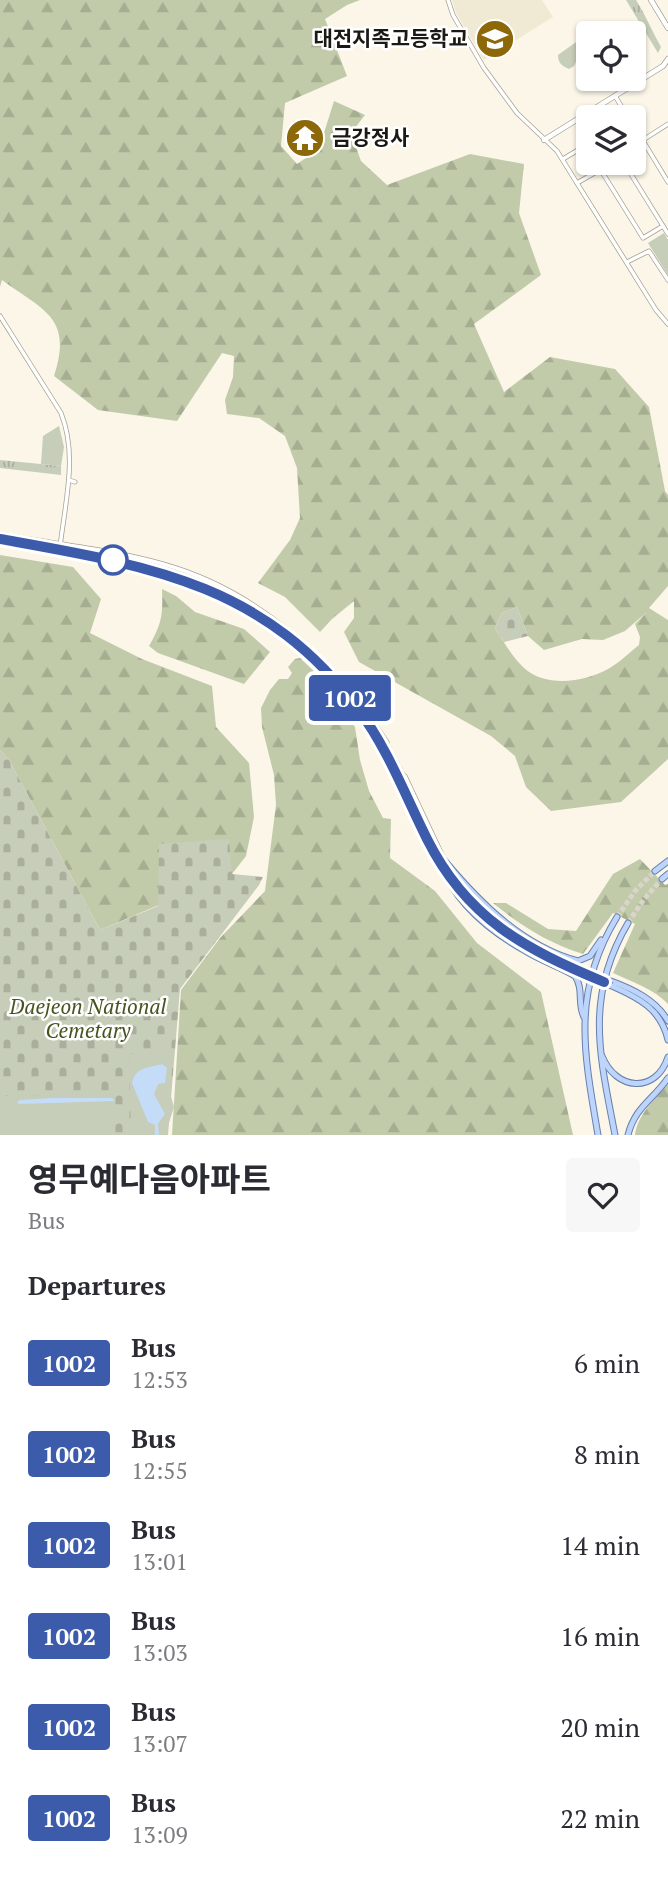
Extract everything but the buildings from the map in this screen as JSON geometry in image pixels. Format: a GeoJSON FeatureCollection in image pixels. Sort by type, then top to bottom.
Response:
{"type":"FeatureCollection","features":[{"type":"Feature","properties":{"kind":"main road"},"geometry":{"type":"LineString","coordinates":[[655,871],[668,861]]}},
{"type":"Feature","properties":{"kind":"main road"},"geometry":{"type":"LineString","coordinates":[[443,862],[502,920],[525,937],[569,959],[585,960],[608,932]]}},
{"type":"Feature","properties":{"kind":"main road"},"geometry":{"type":"LineString","coordinates":[[443,862],[473,901],[523,940],[632,995],[654,1010],[665,1028],[668,1040]]}},
{"type":"Feature","properties":{"kind":"main road"},"geometry":{"type":"LineString","coordinates":[[443,862],[452,887],[484,923],[526,952],[575,976],[580,984],[580,1010],[584,1017]]}},
{"type":"Feature","properties":{"kind":"main road"},"geometry":{"type":"LineString","coordinates":[[598,1135],[584,1017],[593,963],[617,917]]}},
{"type":"Feature","properties":{"kind":"main road"},"geometry":{"type":"LineString","coordinates":[[615,1135],[599,1046],[601,991],[618,940],[628,923]]}},
{"type":"Feature","properties":{"kind":"main road"},"geometry":{"type":"LineString","coordinates":[[611,984],[646,998],[658,1007],[668,1021]]}},
{"type":"Feature","properties":{"kind":"main road"},"geometry":{"type":"LineString","coordinates":[[599,1046],[610,1071],[618,1079],[627,1082],[646,1083],[655,1078],[661,1073],[668,1056]]}},
{"type":"Feature","properties":{"kind":"main road"},"geometry":{"type":"LineString","coordinates":[[628,1135],[631,1124],[644,1103],[668,1078]]}},
{"type":"Feature","properties":{"kind":"street"},"geometry":{"type":"LineString","coordinates":[[448,0],[453,15],[484,68],[517,113],[557,151],[656,310],[668,324]]}},
{"type":"Feature","properties":{"kind":"street"},"geometry":{"type":"LineString","coordinates":[[651,0],[668,28]]}},
{"type":"Feature","properties":{"kind":"street"},"geometry":{"type":"LineString","coordinates":[[544,140],[665,66],[668,59]]}},
{"type":"Feature","properties":{"kind":"street"},"geometry":{"type":"LineString","coordinates":[[615,96],[621,105]]}},
{"type":"Feature","properties":{"kind":"street"},"geometry":{"type":"LineString","coordinates":[[646,138],[668,124]]}},
{"type":"Feature","properties":{"kind":"street"},"geometry":{"type":"LineString","coordinates":[[646,146],[668,182]]}},
{"type":"Feature","properties":{"kind":"street"},"geometry":{"type":"LineString","coordinates":[[562,159],[576,151]]}},
{"type":"Feature","properties":{"kind":"street"},"geometry":{"type":"LineString","coordinates":[[577,183],[598,171],[602,172],[641,235],[645,237],[663,226]]}},
{"type":"Feature","properties":{"kind":"street"},"geometry":{"type":"LineString","coordinates":[[631,175],[668,234]]}},
{"type":"Feature","properties":{"kind":"street"},"geometry":{"type":"LineString","coordinates":[[626,262],[649,251],[668,280]]}},
{"type":"Feature","properties":{"kind":"street"},"geometry":{"type":"LineString","coordinates":[[0,318],[64,422],[69,440],[69,480],[60,547]]}},
{"type":"Feature","properties":{"kind":"street"},"geometry":{"type":"LineString","coordinates":[[69,480],[75,482]]}},
{"type":"Feature","properties":{"kind":"street"},"geometry":{"type":"LineString","coordinates":[[0,537],[60,547],[166,565],[199,577],[250,603],[291,632],[327,664],[361,704],[384,744],[357,707],[326,672],[289,639],[247,608],[207,588],[162,572],[60,547]]}},
{"type":"Feature","properties":{"kind":"street"},"geometry":{"type":"LineString","coordinates":[[405,776],[443,862]]}},
{"type":"Feature","properties":{"kind":"street"},"geometry":{"type":"LineString","coordinates":[[399,778],[443,862]]}},
{"type":"Feature","properties":{"kind":"shaded area","name":"대전지족고등학교"},"geometry":{"type":"Polygon","coordinates":[[[452,0],[542,0],[553,17],[484,60],[456,13],[452,0]]]}},
{"type":"Feature","properties":{"kind":"green space"},"geometry":{"type":"Polygon","coordinates":[[[0,0],[360,0],[325,19],[347,76],[285,103],[281,146],[297,164],[319,149],[334,101],[365,115],[351,133],[361,161],[387,185],[470,154],[524,164],[519,213],[541,275],[474,324],[504,392],[550,357],[615,369],[649,407],[668,495],[668,586],[649,608],[668,620],[668,759],[621,802],[551,811],[526,787],[515,756],[491,736],[359,662],[344,632],[354,618],[354,601],[320,632],[285,597],[258,583],[290,540],[300,518],[297,468],[285,436],[259,418],[227,414],[225,400],[233,377],[234,356],[222,353],[177,421],[98,410],[54,376],[60,340],[51,318],[42,308],[2,280],[0,287],[0,0]],[[517,607],[502,613],[495,628],[524,668],[554,681],[577,680],[608,669],[639,645],[640,637],[635,624],[647,612],[625,631],[603,640],[582,639],[544,650],[528,636],[517,607]]]}},
{"type":"Feature","properties":{"kind":"green space"},"geometry":{"type":"Polygon","coordinates":[[[626,0],[636,0],[661,47],[658,53],[646,33],[646,21],[639,21],[626,0]]]}},
{"type":"Feature","properties":{"kind":"green space"},"geometry":{"type":"Polygon","coordinates":[[[576,42],[574,66],[569,69],[561,64],[558,55],[576,42]]]}},
{"type":"Feature","properties":{"kind":"green space"},"geometry":{"type":"Polygon","coordinates":[[[664,233],[668,240],[668,275],[648,243],[664,233]]]}},
{"type":"Feature","properties":{"kind":"green space"},"geometry":{"type":"Polygon","coordinates":[[[59,426],[64,447],[61,466],[41,464],[43,436],[59,426]]]}},
{"type":"Feature","properties":{"kind":"green space"},"geometry":{"type":"Polygon","coordinates":[[[0,460],[61,466],[61,475],[0,468],[0,460]]]}},
{"type":"Feature","properties":{"kind":"green space"},"geometry":{"type":"Polygon","coordinates":[[[0,555],[73,567],[101,599],[90,633],[142,659],[212,686],[216,727],[249,763],[254,817],[246,856],[232,874],[100,930],[9,760],[0,750],[0,555]]]}},
{"type":"Feature","properties":{"kind":"green space"},"geometry":{"type":"Polygon","coordinates":[[[162,589],[176,596],[195,612],[244,629],[270,652],[244,684],[158,653],[149,646],[161,619],[162,589]]]}},
{"type":"Feature","properties":{"kind":"green space"},"geometry":{"type":"Polygon","coordinates":[[[517,607],[528,636],[504,642],[495,628],[502,613],[517,607]]]}},
{"type":"Feature","properties":{"kind":"green space"},"geometry":{"type":"Polygon","coordinates":[[[300,658],[318,675],[311,691],[343,712],[355,727],[360,760],[369,791],[383,818],[391,819],[390,858],[435,891],[477,943],[541,992],[573,1135],[172,1135],[181,990],[220,938],[265,891],[276,805],[274,775],[262,727],[261,708],[270,690],[279,679],[288,679],[292,673],[288,667],[295,659],[300,658]]]}},
{"type":"Feature","properties":{"kind":"green space","name":"Daejeon National Cemetary"},"geometry":{"type":"Polygon","coordinates":[[[0,750],[9,760],[100,930],[158,906],[159,844],[229,839],[232,874],[263,877],[180,989],[168,1135],[0,1135],[0,750]]]}},
{"type":"Feature","properties":{"kind":"green space"},"geometry":{"type":"Polygon","coordinates":[[[640,859],[665,885],[668,884],[668,1004],[649,990],[613,973],[635,924],[613,913],[583,954],[535,933],[493,903],[506,903],[548,929],[576,931],[613,874],[640,859]]]}},
{"type":"Feature","properties":{"kind":"green space"},"geometry":{"type":"Polygon","coordinates":[[[173,1052],[170,1093],[174,1107],[165,1135],[131,1135],[129,1054],[173,1052]]]}},
{"type":"Feature","properties":{"kind":"green space"},"geometry":{"type":"Polygon","coordinates":[[[668,1084],[668,1135],[635,1135],[643,1113],[668,1084]]]}},
{"type":"Feature","properties":{"kind":"green space"},"geometry":{"type":"Polygon","coordinates":[[[111,1094],[114,1135],[0,1135],[0,1096],[111,1094]]]}},
{"type":"Feature","properties":{"kind":"water"},"geometry":{"type":"Polygon","coordinates":[[[162,1064],[167,1068],[165,1083],[158,1084],[154,1094],[165,1114],[158,1124],[159,1135],[155,1135],[155,1125],[148,1122],[132,1083],[140,1071],[162,1064]]]}},
{"type":"Feature","properties":{"kind":"water"},"geometry":{"type":"Polygon","coordinates":[[[53,1098],[112,1098],[115,1101],[17,1102],[53,1098]]]}},
{"type":"Feature","properties":{"kind":"tunnel"},"geometry":{"type":"LineString","coordinates":[[387,742],[405,776]]}},
{"type":"Feature","properties":{"kind":"tunnel"},"geometry":{"type":"LineString","coordinates":[[382,745],[399,778]]}},
{"type":"Feature","properties":{"kind":"tunnel"},"geometry":{"type":"LineString","coordinates":[[617,917],[635,891],[655,871]]}},
{"type":"Feature","properties":{"kind":"tunnel"},"geometry":{"type":"LineString","coordinates":[[628,923],[662,879]]}},
{"type":"Feature","properties":{"kind":"bus line","name":"1002"},"geometry":{"type":"LineString","coordinates":[[0,539],[162,572],[225,596],[265,621],[326,672],[357,707],[382,745],[440,864],[477,909],[520,943],[604,982]]}},
{"type":"Feature","properties":{"kind":"place","name":"대전지족고등학교"},"geometry":{"type":"Point","coordinates":[495,39]}},
{"type":"Feature","properties":{"kind":"place","name":"금강정사"},"geometry":{"type":"Point","coordinates":[305,138]}}]}
